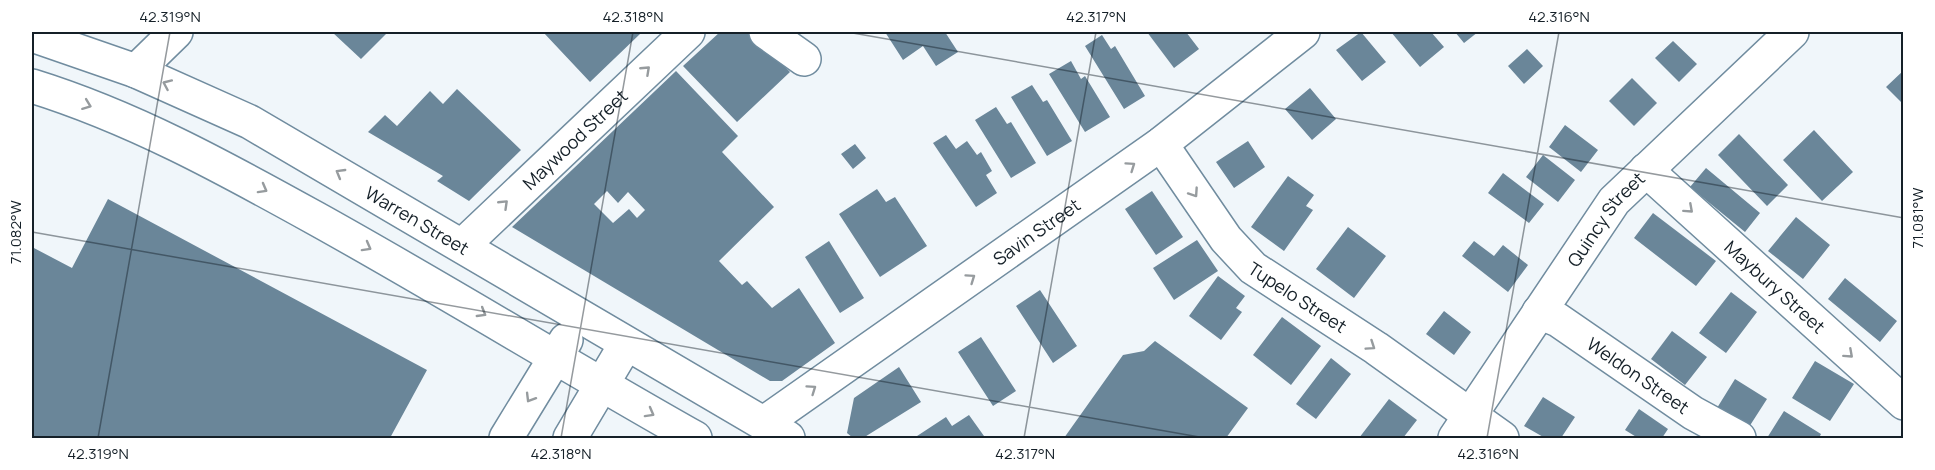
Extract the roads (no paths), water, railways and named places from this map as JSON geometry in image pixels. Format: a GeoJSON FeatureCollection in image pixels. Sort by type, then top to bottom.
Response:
{"type":"FeatureCollection","features":[{"type":"Feature","properties":{"kind":"main road"},"geometry":{"type":"LineString","coordinates":[[136,70],[176,32]]}},
{"type":"Feature","properties":{"kind":"main road","name":"Maywood Street"},"geometry":{"type":"LineString","coordinates":[[463,245],[688,32]]}},
{"type":"Feature","properties":{"kind":"main road"},"geometry":{"type":"LineString","coordinates":[[766,32],[804,59]]}},
{"type":"Feature","properties":{"kind":"main road","name":"Savin Street"},"geometry":{"type":"LineString","coordinates":[[776,431],[1161,144],[1303,32]]}},
{"type":"Feature","properties":{"kind":"main road","name":"Quincy Street"},"geometry":{"type":"LineString","coordinates":[[1462,428],[1605,212],[1646,170],[1792,32]]}},
{"type":"Feature","properties":{"kind":"main road","name":"Warren Street"},"geometry":{"type":"LineString","coordinates":[[32,35],[136,70],[250,122],[463,245],[626,344],[776,431]]}},
{"type":"Feature","properties":{"kind":"main road"},"geometry":{"type":"LineString","coordinates":[[32,86],[129,121],[208,158],[432,283],[695,438]]}},
{"type":"Feature","properties":{"kind":"main road","name":"Tupelo Street"},"geometry":{"type":"LineString","coordinates":[[1161,144],[1226,239],[1253,267],[1376,348],[1462,428],[1502,438]]}},
{"type":"Feature","properties":{"kind":"main road","name":"Maybury Street"},"geometry":{"type":"LineString","coordinates":[[1646,170],[1904,403]]}},
{"type":"Feature","properties":{"kind":"main road","name":"Weldon Street"},"geometry":{"type":"LineString","coordinates":[[1539,312],[1558,320],[1693,413],[1739,438]]}},
{"type":"Feature","properties":{"kind":"main road"},"geometry":{"type":"LineString","coordinates":[[506,438],[581,317]]}},
{"type":"Feature","properties":{"kind":"main road"},"geometry":{"type":"LineString","coordinates":[[570,438],[626,344]]}}]}
